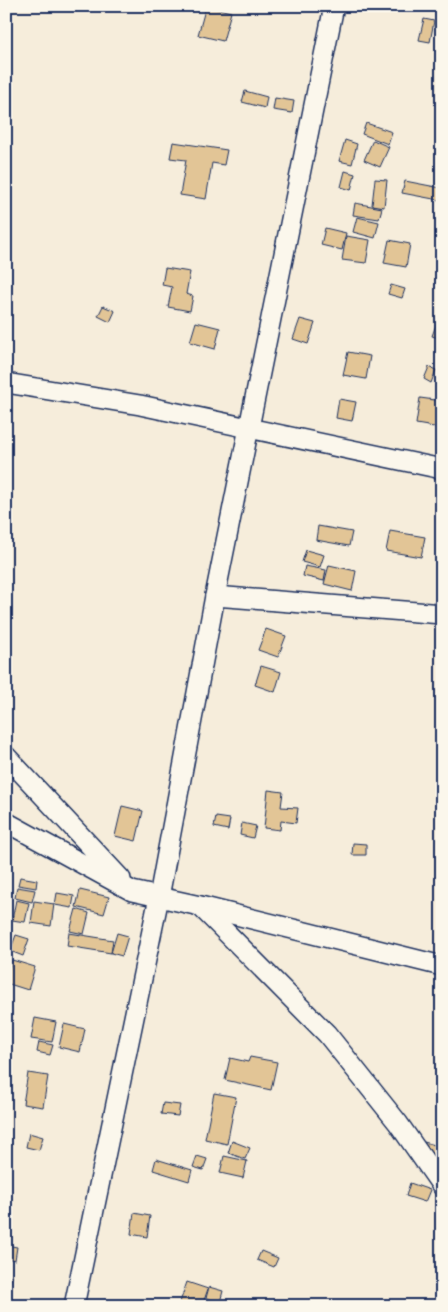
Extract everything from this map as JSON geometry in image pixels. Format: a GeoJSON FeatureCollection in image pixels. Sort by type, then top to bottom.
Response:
{"type":"FeatureCollection","features":[{"type":"Feature","properties":{"kind":"street"},"geometry":{"type":"LineString","coordinates":[[74,1306],[159,897],[215,596],[334,6]]}},
{"type":"Feature","properties":{"kind":"street"},"geometry":{"type":"LineString","coordinates":[[6,383],[140,405],[442,469]]}},
{"type":"Feature","properties":{"kind":"street"},"geometry":{"type":"LineString","coordinates":[[215,596],[442,614]]}},
{"type":"Feature","properties":{"kind":"street"},"geometry":{"type":"LineString","coordinates":[[6,756],[132,891]]}},
{"type":"Feature","properties":{"kind":"street"},"geometry":{"type":"LineString","coordinates":[[6,822],[132,891],[442,966]]}},
{"type":"Feature","properties":{"kind":"street"},"geometry":{"type":"LineString","coordinates":[[200,906],[327,1034],[398,1123],[442,1186]]}},
{"type":"Feature","properties":{"kind":"building"},"geometry":{"type":"Polygon","coordinates":[[[206,6],[231,12],[223,41],[198,35],[206,6]]]}},
{"type":"Feature","properties":{"kind":"building"},"geometry":{"type":"Polygon","coordinates":[[[424,19],[434,21],[430,42],[419,40],[424,19]]]}},
{"type":"Feature","properties":{"kind":"building"},"geometry":{"type":"Polygon","coordinates":[[[245,91],[267,97],[265,108],[242,102],[245,91]]]}},
{"type":"Feature","properties":{"kind":"building"},"geometry":{"type":"Polygon","coordinates":[[[275,98],[294,101],[292,113],[273,110],[275,98]]]}},
{"type":"Feature","properties":{"kind":"building"},"geometry":{"type":"Polygon","coordinates":[[[366,123],[392,132],[388,144],[362,134],[366,123]]]}},
{"type":"Feature","properties":{"kind":"building"},"geometry":{"type":"Polygon","coordinates":[[[345,140],[357,144],[352,164],[339,161],[345,140]]]}},
{"type":"Feature","properties":{"kind":"building"},"geometry":{"type":"Polygon","coordinates":[[[373,140],[389,147],[380,167],[364,160],[373,140]]]}},
{"type":"Feature","properties":{"kind":"building"},"geometry":{"type":"Polygon","coordinates":[[[173,142],[227,150],[224,165],[212,163],[206,199],[180,195],[186,160],[170,158],[173,142]]]}},
{"type":"Feature","properties":{"kind":"building"},"geometry":{"type":"Polygon","coordinates":[[[345,171],[355,174],[351,190],[341,187],[345,171]]]}},
{"type":"Feature","properties":{"kind":"building"},"geometry":{"type":"Polygon","coordinates":[[[375,179],[387,180],[384,207],[372,205],[375,179]]]}},
{"type":"Feature","properties":{"kind":"building"},"geometry":{"type":"Polygon","coordinates":[[[405,181],[441,188],[439,200],[402,193],[405,181]]]}},
{"type":"Feature","properties":{"kind":"building"},"geometry":{"type":"Polygon","coordinates":[[[6,191],[11,192],[6,210],[6,191]]]}},
{"type":"Feature","properties":{"kind":"building"},"geometry":{"type":"Polygon","coordinates":[[[355,203],[382,208],[379,219],[353,215],[355,203]]]}},
{"type":"Feature","properties":{"kind":"building"},"geometry":{"type":"Polygon","coordinates":[[[357,217],[379,222],[375,238],[353,232],[357,217]]]}},
{"type":"Feature","properties":{"kind":"building"},"geometry":{"type":"Polygon","coordinates":[[[325,228],[346,233],[342,250],[321,245],[325,228]]]}},
{"type":"Feature","properties":{"kind":"building"},"geometry":{"type":"Polygon","coordinates":[[[346,236],[370,240],[366,263],[342,260],[346,236]]]}},
{"type":"Feature","properties":{"kind":"building"},"geometry":{"type":"Polygon","coordinates":[[[389,240],[410,244],[406,267],[384,263],[389,240]]]}},
{"type":"Feature","properties":{"kind":"building"},"geometry":{"type":"Polygon","coordinates":[[[165,268],[190,272],[186,294],[193,296],[190,311],[168,307],[172,287],[162,285],[165,268]]]}},
{"type":"Feature","properties":{"kind":"building"},"geometry":{"type":"Polygon","coordinates":[[[391,285],[405,289],[402,298],[388,294],[391,285]]]}},
{"type":"Feature","properties":{"kind":"building"},"geometry":{"type":"Polygon","coordinates":[[[103,306],[115,311],[110,322],[98,316],[103,306]]]}},
{"type":"Feature","properties":{"kind":"building"},"geometry":{"type":"Polygon","coordinates":[[[440,314],[442,315],[442,339],[432,336],[440,314]]]}},
{"type":"Feature","properties":{"kind":"building"},"geometry":{"type":"Polygon","coordinates":[[[300,319],[315,323],[308,344],[293,339],[300,319]]]}},
{"type":"Feature","properties":{"kind":"building"},"geometry":{"type":"Polygon","coordinates":[[[196,322],[220,328],[215,349],[190,342],[196,322]]]}},
{"type":"Feature","properties":{"kind":"building"},"geometry":{"type":"Polygon","coordinates":[[[348,352],[370,356],[366,379],[343,375],[348,352]]]}},
{"type":"Feature","properties":{"kind":"building"},"geometry":{"type":"Polygon","coordinates":[[[429,367],[436,370],[431,383],[424,379],[429,367]]]}},
{"type":"Feature","properties":{"kind":"building"},"geometry":{"type":"Polygon","coordinates":[[[420,398],[442,401],[440,428],[416,424],[420,398]]]}},
{"type":"Feature","properties":{"kind":"building"},"geometry":{"type":"Polygon","coordinates":[[[339,399],[356,402],[352,421],[336,418],[339,399]]]}},
{"type":"Feature","properties":{"kind":"building"},"geometry":{"type":"Polygon","coordinates":[[[318,526],[352,532],[349,546],[316,540],[318,526]]]}},
{"type":"Feature","properties":{"kind":"building"},"geometry":{"type":"Polygon","coordinates":[[[390,531],[425,537],[421,557],[386,551],[390,531]]]}},
{"type":"Feature","properties":{"kind":"building"},"geometry":{"type":"Polygon","coordinates":[[[306,550],[324,555],[320,567],[302,562],[306,550]]]}},
{"type":"Feature","properties":{"kind":"building"},"geometry":{"type":"Polygon","coordinates":[[[329,565],[356,571],[352,591],[324,584],[329,565]]]}},
{"type":"Feature","properties":{"kind":"building"},"geometry":{"type":"Polygon","coordinates":[[[305,566],[326,570],[324,581],[303,576],[305,566]]]}},
{"type":"Feature","properties":{"kind":"building"},"geometry":{"type":"Polygon","coordinates":[[[266,629],[286,636],[278,657],[258,650],[266,629]]]}},
{"type":"Feature","properties":{"kind":"building"},"geometry":{"type":"Polygon","coordinates":[[[261,666],[281,672],[275,692],[255,685],[261,666]]]}},
{"type":"Feature","properties":{"kind":"building"},"geometry":{"type":"Polygon","coordinates":[[[268,790],[283,792],[281,807],[298,808],[296,823],[281,821],[280,830],[264,828],[268,790]]]}},
{"type":"Feature","properties":{"kind":"building"},"geometry":{"type":"Polygon","coordinates":[[[122,806],[143,811],[136,841],[115,836],[122,806]]]}},
{"type":"Feature","properties":{"kind":"building"},"geometry":{"type":"Polygon","coordinates":[[[216,817],[230,819],[228,830],[214,827],[216,817]]]}},
{"type":"Feature","properties":{"kind":"building"},"geometry":{"type":"Polygon","coordinates":[[[242,823],[256,826],[253,838],[240,835],[242,823]]]}},
{"type":"Feature","properties":{"kind":"building"},"geometry":{"type":"Polygon","coordinates":[[[353,843],[366,844],[366,855],[352,855],[353,843]]]}},
{"type":"Feature","properties":{"kind":"building"},"geometry":{"type":"Polygon","coordinates":[[[20,877],[37,880],[36,888],[18,885],[20,877]]]}},
{"type":"Feature","properties":{"kind":"building"},"geometry":{"type":"Polygon","coordinates":[[[17,887],[35,890],[32,902],[15,898],[17,887]]]}},
{"type":"Feature","properties":{"kind":"building"},"geometry":{"type":"Polygon","coordinates":[[[80,890],[109,897],[104,914],[76,907],[80,890]]]}},
{"type":"Feature","properties":{"kind":"building"},"geometry":{"type":"Polygon","coordinates":[[[57,893],[74,896],[72,908],[55,905],[57,893]]]}},
{"type":"Feature","properties":{"kind":"building"},"geometry":{"type":"Polygon","coordinates":[[[16,900],[29,903],[25,922],[12,920],[16,900]]]}},
{"type":"Feature","properties":{"kind":"building"},"geometry":{"type":"Polygon","coordinates":[[[34,901],[54,904],[51,926],[31,923],[34,901]]]}},
{"type":"Feature","properties":{"kind":"building"},"geometry":{"type":"Polygon","coordinates":[[[76,909],[89,913],[84,934],[70,931],[76,909]]]}},
{"type":"Feature","properties":{"kind":"building"},"geometry":{"type":"Polygon","coordinates":[[[69,933],[113,940],[111,953],[67,946],[69,933]]]}},
{"type":"Feature","properties":{"kind":"building"},"geometry":{"type":"Polygon","coordinates":[[[117,933],[128,936],[122,956],[111,953],[117,933]]]}},
{"type":"Feature","properties":{"kind":"building"},"geometry":{"type":"Polygon","coordinates":[[[16,935],[29,939],[23,956],[10,951],[16,935]]]}},
{"type":"Feature","properties":{"kind":"building"},"geometry":{"type":"Polygon","coordinates":[[[12,960],[35,967],[28,990],[6,983],[6,976],[12,960]]]}},
{"type":"Feature","properties":{"kind":"building"},"geometry":{"type":"Polygon","coordinates":[[[35,1018],[56,1022],[52,1042],[31,1039],[35,1018]]]}},
{"type":"Feature","properties":{"kind":"building"},"geometry":{"type":"Polygon","coordinates":[[[64,1024],[85,1029],[80,1052],[59,1047],[64,1024]]]}},
{"type":"Feature","properties":{"kind":"building"},"geometry":{"type":"Polygon","coordinates":[[[39,1042],[53,1045],[50,1055],[37,1052],[39,1042]]]}},
{"type":"Feature","properties":{"kind":"building"},"geometry":{"type":"Polygon","coordinates":[[[250,1057],[277,1062],[271,1090],[225,1080],[230,1058],[248,1062],[250,1057]]]}},
{"type":"Feature","properties":{"kind":"building"},"geometry":{"type":"Polygon","coordinates":[[[28,1073],[48,1076],[43,1107],[23,1104],[28,1073]]]}},
{"type":"Feature","properties":{"kind":"building"},"geometry":{"type":"Polygon","coordinates":[[[214,1093],[236,1097],[227,1144],[205,1139],[214,1093]]]}},
{"type":"Feature","properties":{"kind":"building"},"geometry":{"type":"Polygon","coordinates":[[[163,1103],[180,1105],[178,1116],[161,1114],[163,1103]]]}},
{"type":"Feature","properties":{"kind":"building"},"geometry":{"type":"Polygon","coordinates":[[[29,1133],[43,1137],[39,1150],[26,1147],[29,1133]]]}},
{"type":"Feature","properties":{"kind":"building"},"geometry":{"type":"Polygon","coordinates":[[[232,1141],[250,1148],[245,1159],[228,1153],[232,1141]]]}},
{"type":"Feature","properties":{"kind":"building"},"geometry":{"type":"Polygon","coordinates":[[[424,1142],[442,1147],[442,1160],[420,1155],[424,1142]]]}},
{"type":"Feature","properties":{"kind":"building"},"geometry":{"type":"Polygon","coordinates":[[[197,1156],[207,1159],[203,1170],[193,1167],[197,1156]]]}},
{"type":"Feature","properties":{"kind":"building"},"geometry":{"type":"Polygon","coordinates":[[[224,1156],[247,1161],[243,1178],[220,1173],[224,1156]]]}},
{"type":"Feature","properties":{"kind":"building"},"geometry":{"type":"Polygon","coordinates":[[[156,1159],[192,1170],[189,1181],[153,1170],[156,1159]]]}},
{"type":"Feature","properties":{"kind":"building"},"geometry":{"type":"Polygon","coordinates":[[[410,1183],[430,1190],[425,1202],[406,1196],[410,1183]]]}},
{"type":"Feature","properties":{"kind":"building"},"geometry":{"type":"Polygon","coordinates":[[[134,1213],[150,1216],[147,1237],[131,1234],[134,1213]]]}},
{"type":"Feature","properties":{"kind":"building"},"geometry":{"type":"Polygon","coordinates":[[[6,1245],[17,1247],[15,1260],[6,1258],[6,1245]]]}},
{"type":"Feature","properties":{"kind":"building"},"geometry":{"type":"Polygon","coordinates":[[[261,1251],[278,1258],[274,1267],[257,1260],[261,1251]]]}},
{"type":"Feature","properties":{"kind":"building"},"geometry":{"type":"Polygon","coordinates":[[[6,1276],[12,1277],[9,1289],[6,1288],[6,1276]]]}},
{"type":"Feature","properties":{"kind":"building"},"geometry":{"type":"Polygon","coordinates":[[[187,1282],[208,1289],[202,1306],[179,1305],[187,1282]]]}},
{"type":"Feature","properties":{"kind":"building"},"geometry":{"type":"Polygon","coordinates":[[[209,1287],[223,1291],[220,1302],[206,1298],[209,1287]]]}}]}
